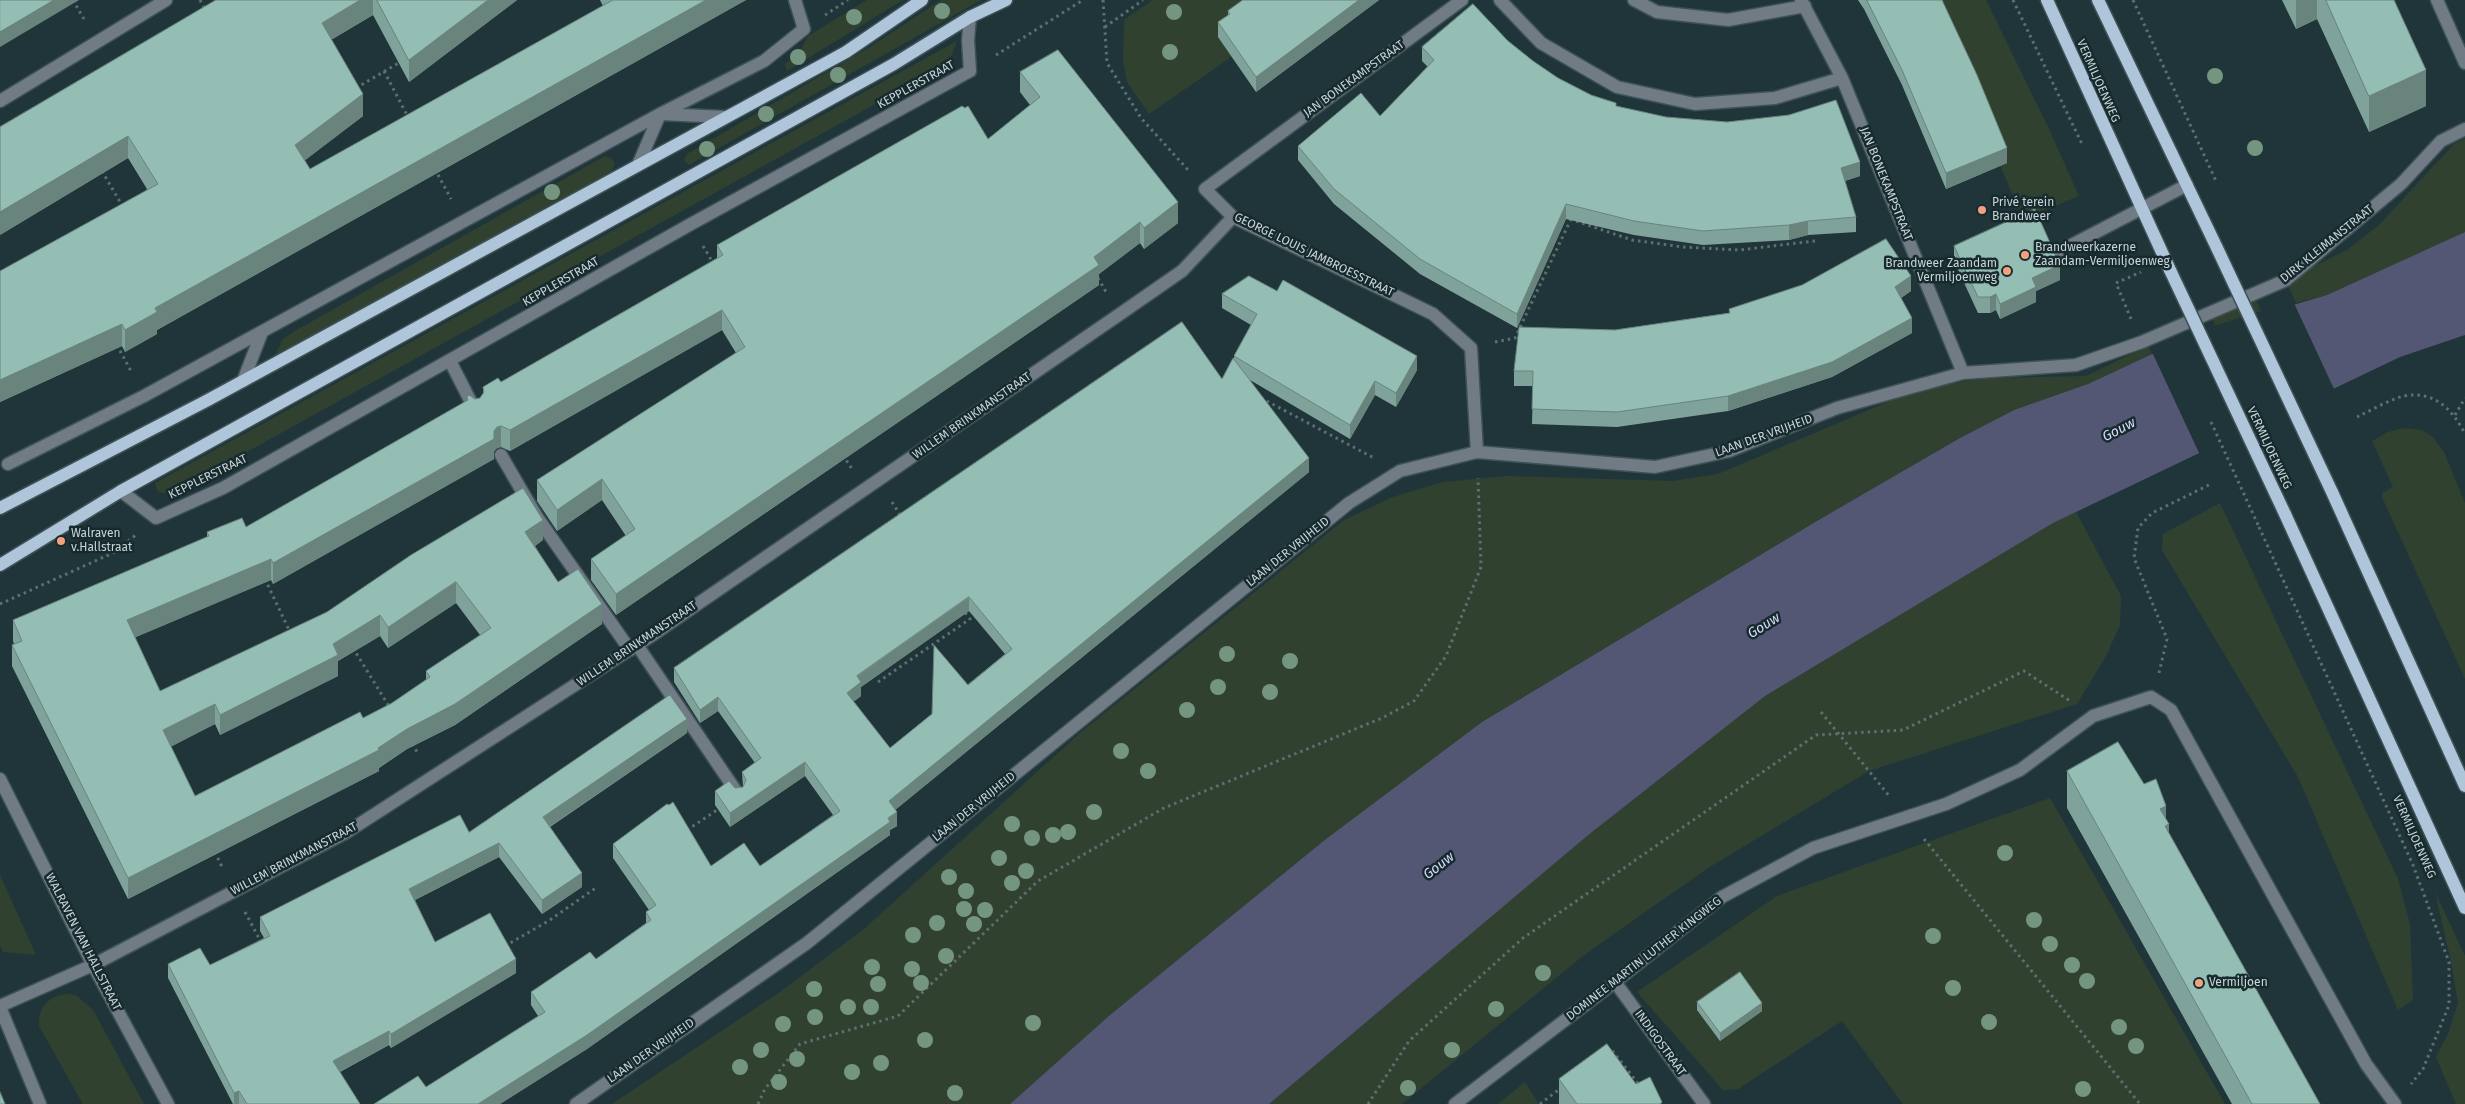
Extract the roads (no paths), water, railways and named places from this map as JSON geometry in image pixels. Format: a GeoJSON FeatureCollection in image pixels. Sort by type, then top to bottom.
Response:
{"type":"FeatureCollection","features":[{"type":"Feature","properties":{"kind":"main road"},"geometry":{"type":"LineString","coordinates":[[0,508],[243,381],[846,52],[922,0]]}},
{"type":"Feature","properties":{"kind":"main road"},"geometry":{"type":"LineString","coordinates":[[0,565],[121,491],[894,64],[970,17],[1006,0]]}},
{"type":"Feature","properties":{"kind":"main road","name":"VERMILJOENWEG"},"geometry":{"type":"LineString","coordinates":[[2047,0],[2141,209],[2286,514],[2465,908]]}},
{"type":"Feature","properties":{"kind":"main road"},"geometry":{"type":"LineString","coordinates":[[2098,0],[2332,492],[2465,786]]}},
{"type":"Feature","properties":{"kind":"street"},"geometry":{"type":"LineString","coordinates":[[0,101],[166,0]]}},
{"type":"Feature","properties":{"kind":"street"},"geometry":{"type":"LineString","coordinates":[[8,464],[144,396],[660,114],[764,61],[804,29],[795,0]]}},
{"type":"Feature","properties":{"kind":"street","name":"JAN BONEKAMPSTRAAT"},"geometry":{"type":"LineString","coordinates":[[1205,189],[1462,0]]}},
{"type":"Feature","properties":{"kind":"street"},"geometry":{"type":"LineString","coordinates":[[1500,0],[1541,43],[1617,87],[1695,104],[1775,98],[1842,78]]}},
{"type":"Feature","properties":{"kind":"street"},"geometry":{"type":"LineString","coordinates":[[1634,0],[1657,12],[1728,20],[1803,3]]}},
{"type":"Feature","properties":{"kind":"street"},"geometry":{"type":"LineString","coordinates":[[2437,0],[2465,63]]}},
{"type":"Feature","properties":{"kind":"street","name":"JAN BONEKAMPSTRAAT"},"geometry":{"type":"LineString","coordinates":[[1803,3],[1842,78],[1963,373]]}},
{"type":"Feature","properties":{"kind":"street","name":"KEPPLERSTRAAT"},"geometry":{"type":"LineString","coordinates":[[121,491],[156,518],[223,488],[691,224],[970,71],[968,40],[970,17]]}},
{"type":"Feature","properties":{"kind":"street"},"geometry":{"type":"LineString","coordinates":[[660,114],[725,117]]}},
{"type":"Feature","properties":{"kind":"street"},"geometry":{"type":"LineString","coordinates":[[638,165],[660,114]]}},
{"type":"Feature","properties":{"kind":"street","name":"DIRK KLEIMANSTRAAT"},"geometry":{"type":"LineString","coordinates":[[2142,342],[2286,280],[2401,184],[2441,141],[2465,129]]}},
{"type":"Feature","properties":{"kind":"street"},"geometry":{"type":"LineString","coordinates":[[2058,252],[2187,185]]}},
{"type":"Feature","properties":{"kind":"street","name":"GEORGE LOUIS JAMBROESSTRAAT"},"geometry":{"type":"LineString","coordinates":[[1205,189],[1233,217],[1433,314],[1471,348],[1478,452]]}},
{"type":"Feature","properties":{"kind":"street","name":"WILLEM BRINKMANSTRAAT"},"geometry":{"type":"LineString","coordinates":[[0,1007],[93,965],[347,832],[432,778],[633,648],[1182,271],[1233,217]]}},
{"type":"Feature","properties":{"kind":"street"},"geometry":{"type":"LineString","coordinates":[[243,381],[262,332]]}},
{"type":"Feature","properties":{"kind":"street","name":"LAAN DER VRIJHEID"},"geometry":{"type":"LineString","coordinates":[[576,1104],[807,943],[1349,503],[1400,472],[1478,452],[1655,467],[1729,451],[1837,408],[1963,373],[2076,365],[2142,342]]}},
{"type":"Feature","properties":{"kind":"street"},"geometry":{"type":"LineString","coordinates":[[450,361],[476,412]]}},
{"type":"Feature","properties":{"kind":"street"},"geometry":{"type":"LineString","coordinates":[[501,455],[537,517],[738,794]]}},
{"type":"Feature","properties":{"kind":"street","name":"DOMINEE MARTIN LUTHER KINGWEG"},"geometry":{"type":"LineString","coordinates":[[1455,1104],[1615,982],[1722,897],[1813,848],[1946,804],[2020,770],[2093,716],[2151,697],[2171,710],[2366,1064],[2394,1104]]}},
{"type":"Feature","properties":{"kind":"street","name":"WALRAVEN VAN HALLSTRAAT"},"geometry":{"type":"LineString","coordinates":[[0,779],[93,965],[168,1104]]}},
{"type":"Feature","properties":{"kind":"street","name":"INDIGOSTRAAT"},"geometry":{"type":"LineString","coordinates":[[1615,982],[1704,1104]]}},
{"type":"Feature","properties":{"kind":"street"},"geometry":{"type":"LineString","coordinates":[[0,1007],[40,1104]]}},
{"type":"Feature","properties":{"kind":"water","name":"Gouw"},"geometry":{"type":"Polygon","coordinates":[[[2465,232],[2465,335],[2400,357],[2053,523],[1765,696],[1587,836],[1269,1104],[1010,1104],[1110,1015],[1326,839],[1482,722],[1822,518],[1960,438],[2014,410],[2088,384],[2195,334],[2327,295],[2465,232]]]}},
{"type":"Feature","properties":{"kind":"place","name":"Privé terein Brandweer"},"geometry":{"type":"Point","coordinates":[1982,210]}},
{"type":"Feature","properties":{"kind":"place","name":"Brandweerkazerne Zaandam-Vermiljoenweg"},"geometry":{"type":"Point","coordinates":[2025,255]}},
{"type":"Feature","properties":{"kind":"place","name":"Brandweer Zaandam Vermiljoenweg"},"geometry":{"type":"Point","coordinates":[2007,271]}},
{"type":"Feature","properties":{"kind":"place","name":"Walraven v.Hallstraat"},"geometry":{"type":"Point","coordinates":[61,541]}},
{"type":"Feature","properties":{"kind":"place","name":"Vermiljoen"},"geometry":{"type":"Point","coordinates":[2199,983]}}]}
